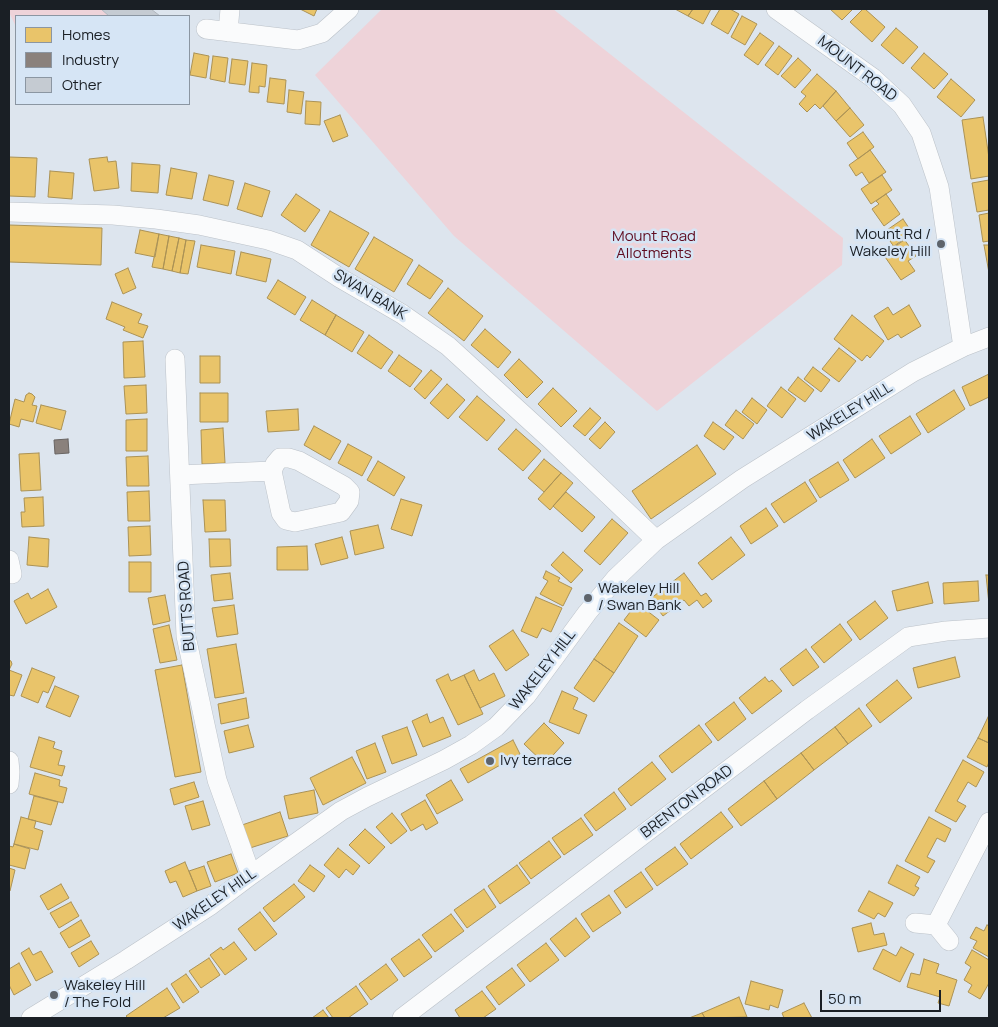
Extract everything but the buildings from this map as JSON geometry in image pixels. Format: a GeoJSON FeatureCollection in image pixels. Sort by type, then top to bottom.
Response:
{"type":"FeatureCollection","features":[{"type":"Feature","properties":{"kind":"street"},"geometry":{"type":"LineString","coordinates":[[228,32],[230,9]]}},
{"type":"Feature","properties":{"kind":"street"},"geometry":{"type":"LineString","coordinates":[[206,29],[298,40],[322,33],[349,9]]}},
{"type":"Feature","properties":{"kind":"street","name":"MOUNT ROAD"},"geometry":{"type":"LineString","coordinates":[[776,9],[873,78],[902,105],[922,133],[939,187],[963,347]]}},
{"type":"Feature","properties":{"kind":"street","name":"SWAN BANK"},"geometry":{"type":"LineString","coordinates":[[9,212],[113,215],[156,219],[199,225],[268,240],[298,250],[340,278],[402,314],[448,346],[550,439],[656,540]]}},
{"type":"Feature","properties":{"kind":"street","name":"WAKELEY HILL"},"geometry":{"type":"LineString","coordinates":[[31,1018],[203,910],[341,811],[471,745],[496,727],[526,696],[587,613],[615,579],[656,540],[742,479],[913,372],[963,347],[989,337]]}},
{"type":"Feature","properties":{"kind":"street","name":"BUTTS ROAD"},"geometry":{"type":"LineString","coordinates":[[175,359],[186,636],[217,780],[251,875]]}},
{"type":"Feature","properties":{"kind":"street"},"geometry":{"type":"LineString","coordinates":[[180,475],[272,471]]}},
{"type":"Feature","properties":{"kind":"street","name":"BRENTON ROAD"},"geometry":{"type":"LineString","coordinates":[[402,1018],[807,710],[908,637],[946,630],[989,628]]}},
{"type":"Feature","properties":{"kind":"street"},"geometry":{"type":"LineString","coordinates":[[9,761],[9,784]]}},
{"type":"Feature","properties":{"kind":"street"},"geometry":{"type":"LineString","coordinates":[[936,925],[989,822]]}},
{"type":"Feature","properties":{"kind":"street"},"geometry":{"type":"LineString","coordinates":[[915,924],[936,925],[949,941]]}},
{"type":"Feature","properties":{"kind":"green space"},"geometry":{"type":"Polygon","coordinates":[[[9,9],[101,9],[108,15],[15,15],[15,25],[9,9]]]}},
{"type":"Feature","properties":{"kind":"green space","name":"Mount Road Allotments"},"geometry":{"type":"Polygon","coordinates":[[[382,9],[553,9],[843,238],[842,265],[657,411],[454,236],[315,75],[382,9]]]}},
{"type":"Feature","properties":{"kind":"place","name":"Mount Rd / Wakeley Hill"},"geometry":{"type":"Point","coordinates":[941,244]}},
{"type":"Feature","properties":{"kind":"place","name":"Wakeley Hill / Swan Bank"},"geometry":{"type":"Point","coordinates":[588,598]}},
{"type":"Feature","properties":{"kind":"place","name":"Ivy terrace"},"geometry":{"type":"Point","coordinates":[490,761]}},
{"type":"Feature","properties":{"kind":"place","name":"Wakeley Hill / The Fold"},"geometry":{"type":"Point","coordinates":[54,995]}}]}
